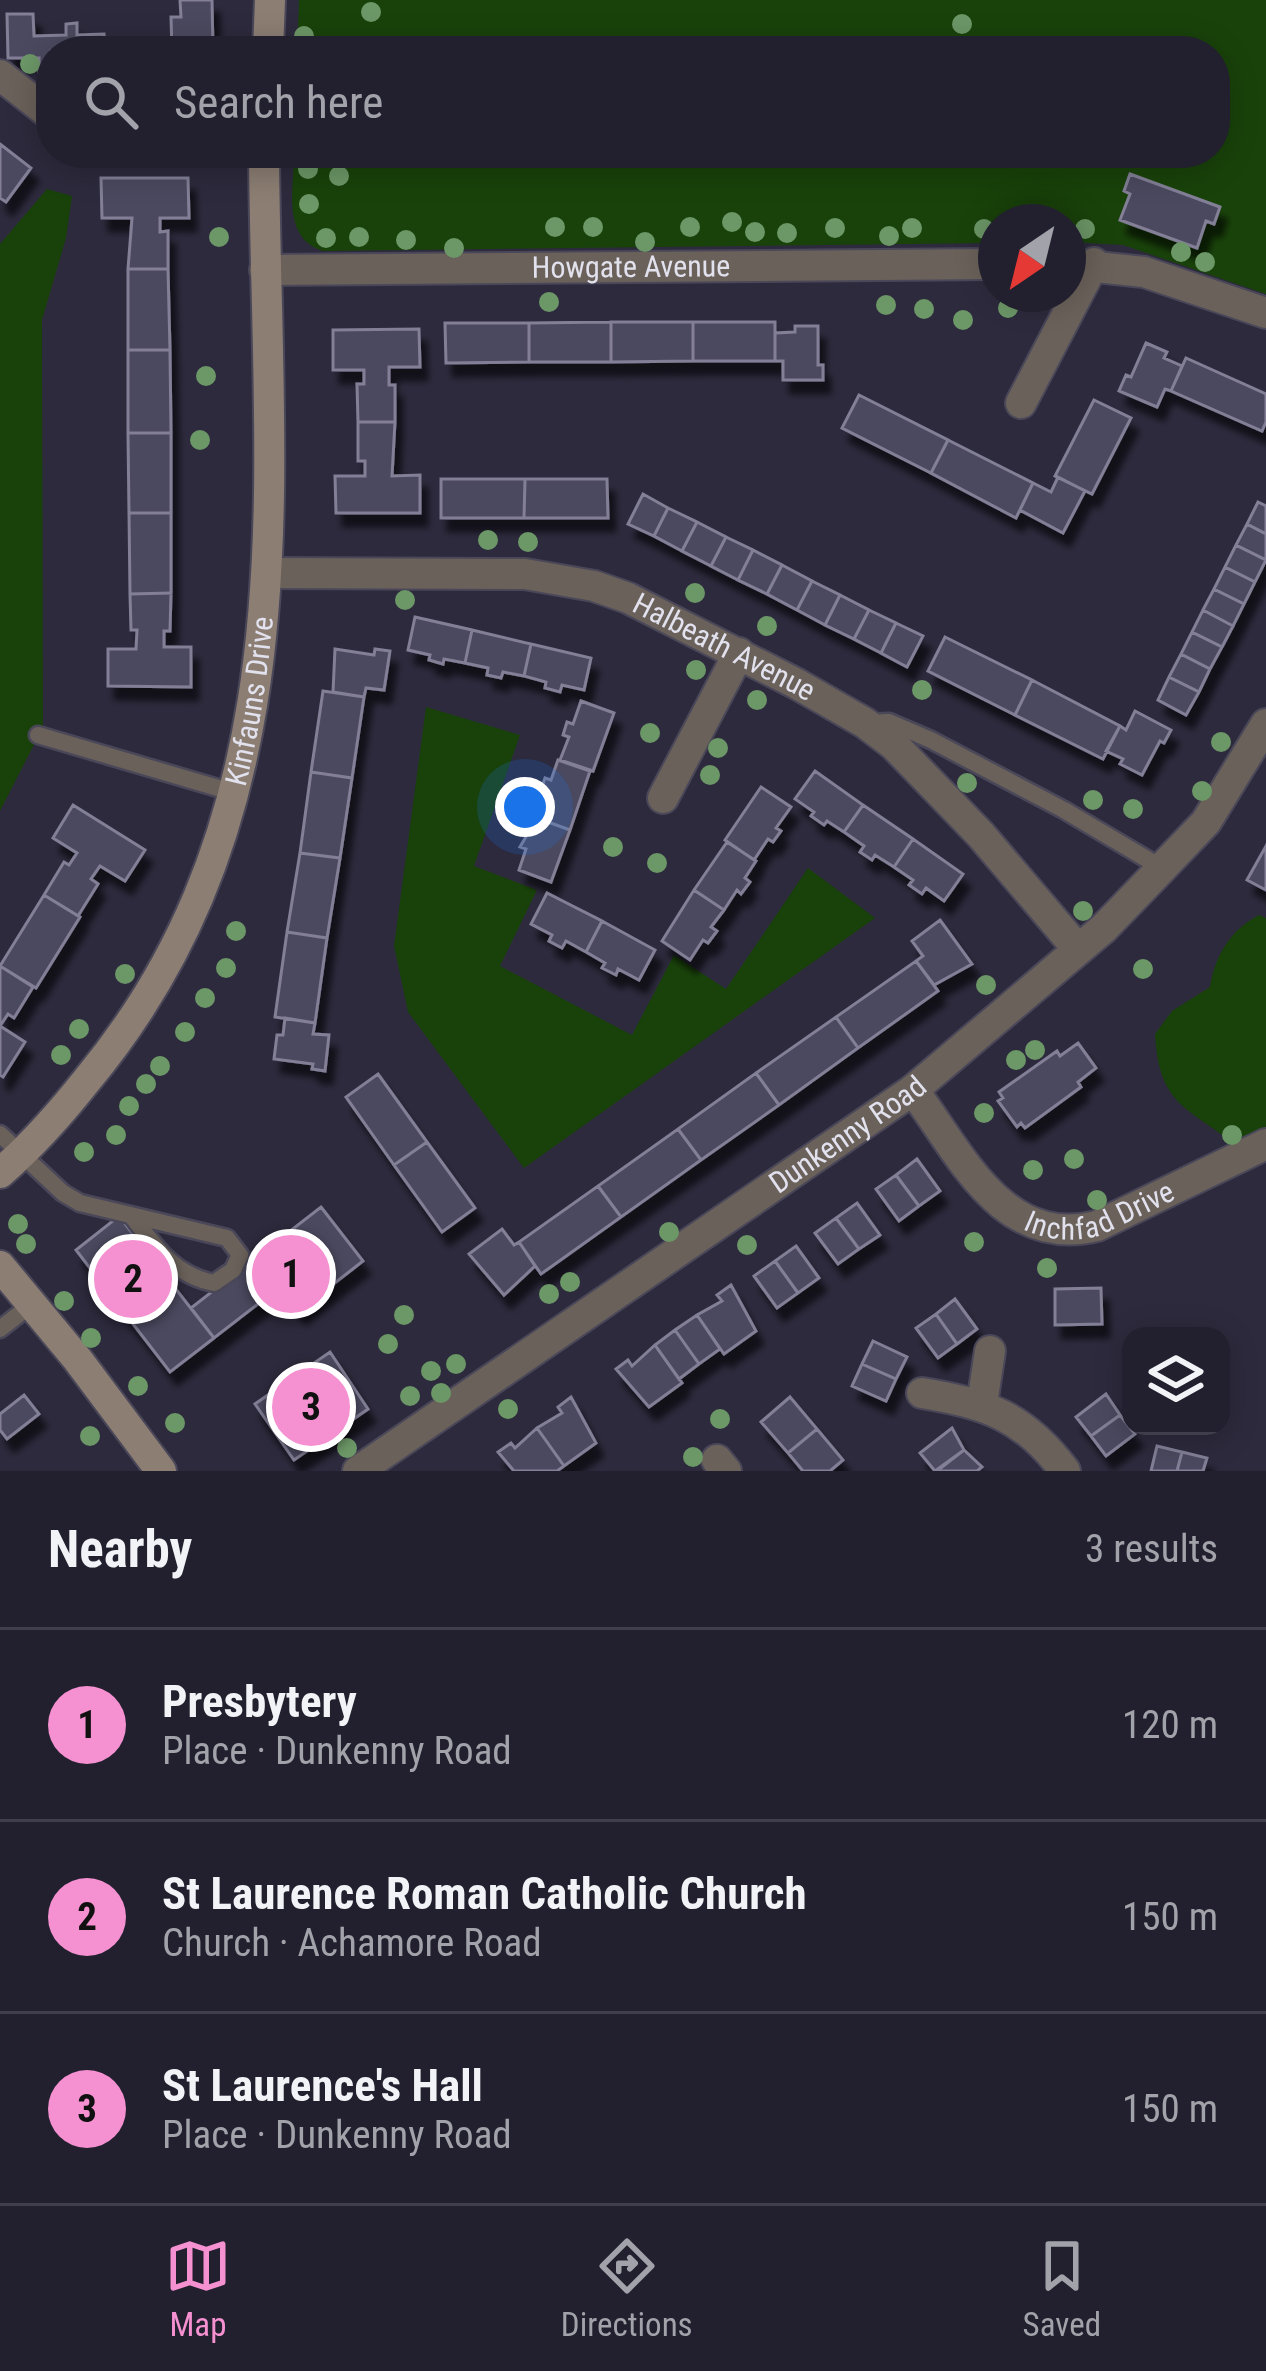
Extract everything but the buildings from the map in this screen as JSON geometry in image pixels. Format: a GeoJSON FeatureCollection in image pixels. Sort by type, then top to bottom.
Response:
{"type":"FeatureCollection","features":[{"type":"Feature","properties":{"kind":"street"},"geometry":{"type":"LineString","coordinates":[[268,36],[269,0]]}},
{"type":"Feature","properties":{"kind":"street"},"geometry":{"type":"LineString","coordinates":[[0,76],[36,104]]}},
{"type":"Feature","properties":{"kind":"street","name":"Kinfauns Drive"},"geometry":{"type":"LineString","coordinates":[[7,1154],[123,1037],[146,1003],[205,886],[235,793],[259,677],[268,573],[264,168]]}},
{"type":"Feature","properties":{"kind":"street","name":"Howgate Avenue"},"geometry":{"type":"LineString","coordinates":[[265,271],[978,264]]}},
{"type":"Feature","properties":{"kind":"street"},"geometry":{"type":"LineString","coordinates":[[1086,265],[1144,272],[1266,313]]}},
{"type":"Feature","properties":{"kind":"street"},"geometry":{"type":"LineString","coordinates":[[1021,404],[1060,312]]}},
{"type":"Feature","properties":{"kind":"street","name":"Halbeath Avenue"},"geometry":{"type":"LineString","coordinates":[[268,573],[525,574],[560,578],[628,598],[865,722],[925,773],[1077,949]]}},
{"type":"Feature","properties":{"kind":"street"},"geometry":{"type":"LineString","coordinates":[[663,798],[739,653]]}},
{"type":"Feature","properties":{"kind":"street","name":"Dunkenny Road"},"geometry":{"type":"LineString","coordinates":[[358,1471],[913,1090],[1104,928],[1162,868],[1206,822],[1266,724]]}},
{"type":"Feature","properties":{"kind":"street","name":"Inchfad Drive"},"geometry":{"type":"LineString","coordinates":[[913,1090],[994,1200],[1040,1227],[1097,1226],[1266,1144]]}},
{"type":"Feature","properties":{"kind":"street"},"geometry":{"type":"LineString","coordinates":[[0,1266],[161,1471]]}},
{"type":"Feature","properties":{"kind":"street"},"geometry":{"type":"LineString","coordinates":[[982,1404],[990,1351]]}},
{"type":"Feature","properties":{"kind":"street"},"geometry":{"type":"LineString","coordinates":[[922,1393],[982,1404],[1027,1430],[1065,1471]]}},
{"type":"Feature","properties":{"kind":"lane"},"geometry":{"type":"LineString","coordinates":[[865,722],[889,722],[932,740],[1162,868]]}},
{"type":"Feature","properties":{"kind":"lane"},"geometry":{"type":"LineString","coordinates":[[38,735],[235,793]]}},
{"type":"Feature","properties":{"kind":"lane"},"geometry":{"type":"LineString","coordinates":[[7,1154],[80,1203],[131,1215],[227,1238],[240,1255],[233,1270],[214,1283],[191,1279],[167,1262],[131,1215]]}},
{"type":"Feature","properties":{"kind":"lane"},"geometry":{"type":"LineString","coordinates":[[0,1329],[32,1304]]}},
{"type":"Feature","properties":{"kind":"green space"},"geometry":{"type":"Polygon","coordinates":[[[299,0],[1266,0],[1266,294],[1123,245],[1086,243],[1086,204],[978,204],[978,243],[323,251],[310,244],[295,224],[293,168],[1230,168],[1230,36],[298,36],[299,0]]]}},
{"type":"Feature","properties":{"kind":"green space"},"geometry":{"type":"Polygon","coordinates":[[[47,189],[72,196],[66,238],[42,320],[43,727],[0,811],[0,244],[47,189]]]}},
{"type":"Feature","properties":{"kind":"green space"},"geometry":{"type":"Polygon","coordinates":[[[426,707],[520,735],[474,866],[537,890],[500,966],[632,1035],[674,955],[726,989],[808,868],[875,918],[524,1168],[408,1012],[394,946],[426,707]]]}},
{"type":"Feature","properties":{"kind":"green space"},"geometry":{"type":"Polygon","coordinates":[[[1259,915],[1266,918],[1266,1129],[1235,1144],[1177,1101],[1162,1075],[1155,1034],[1172,1011],[1210,987],[1225,945],[1259,915]]]}},
{"type":"Feature","properties":{"kind":"place","name":"Presbytery"},"geometry":{"type":"Point","coordinates":[291,1274]}},
{"type":"Feature","properties":{"kind":"place","name":"St Laurence Roman Catholic Church"},"geometry":{"type":"Point","coordinates":[133,1279]}},
{"type":"Feature","properties":{"kind":"place","name":"St Laurence's Hall"},"geometry":{"type":"Point","coordinates":[311,1407]}}]}
